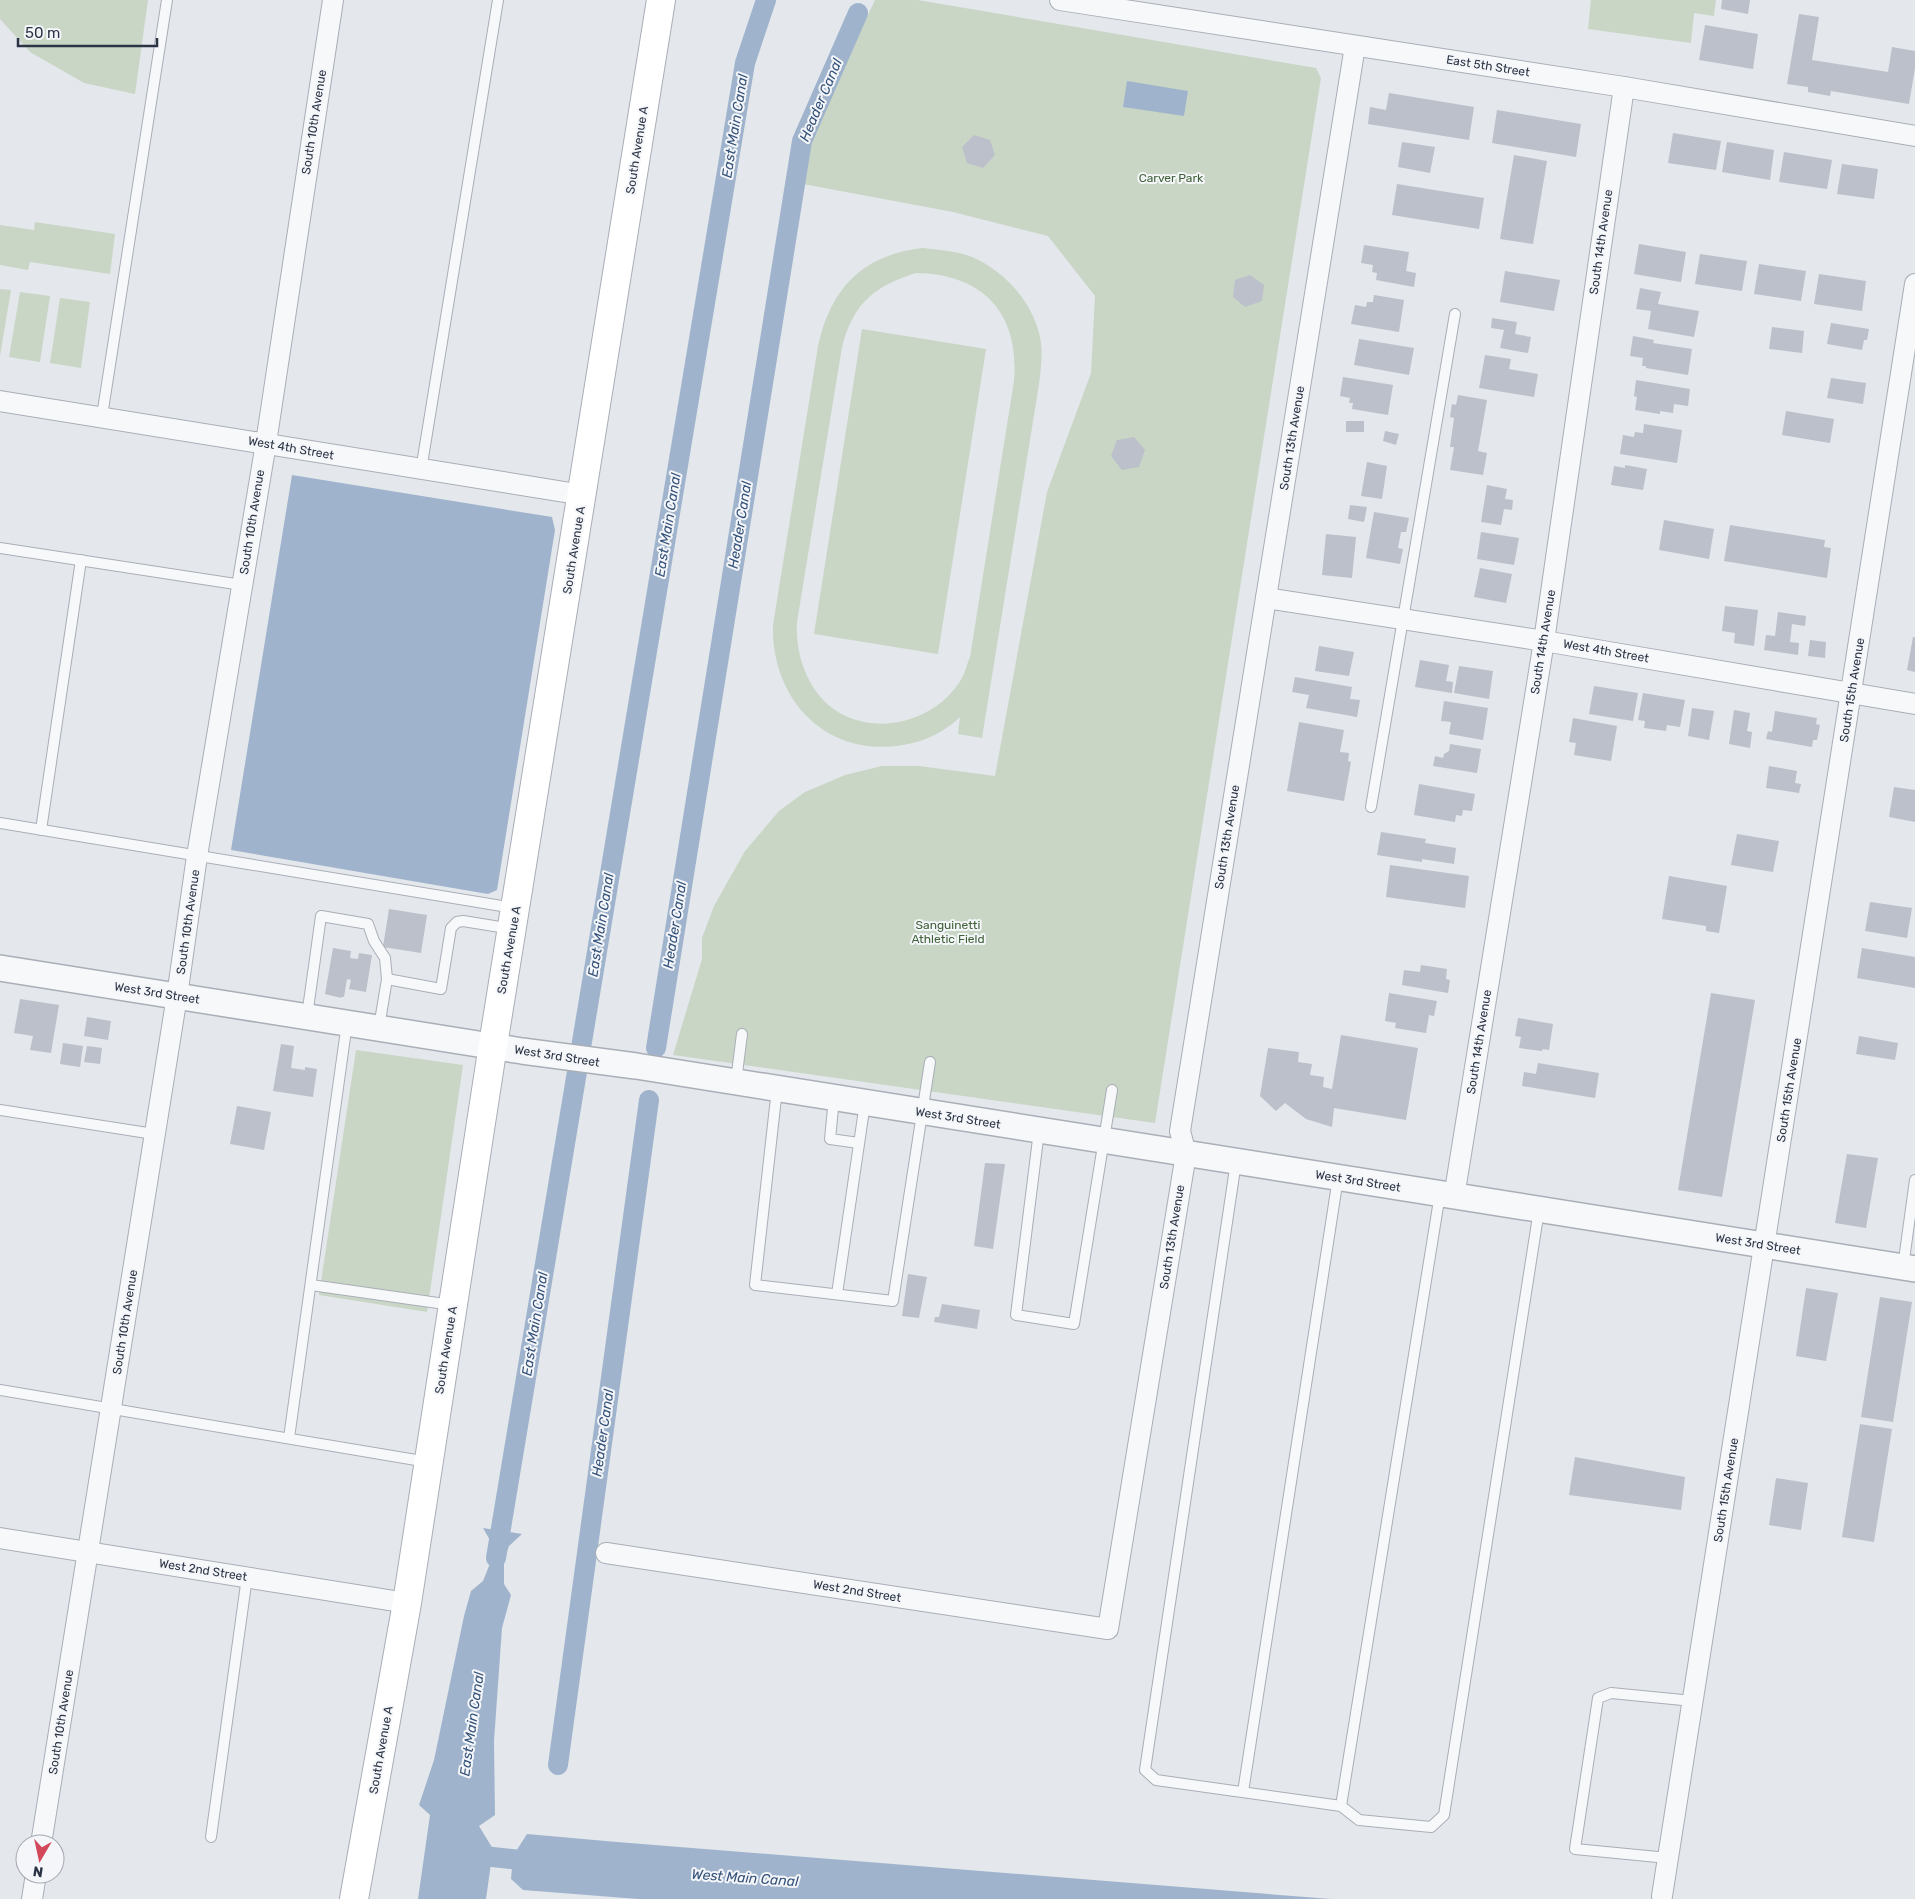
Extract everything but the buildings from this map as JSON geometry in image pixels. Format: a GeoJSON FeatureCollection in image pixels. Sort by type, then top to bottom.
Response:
{"type":"FeatureCollection","features":[{"type":"Feature","properties":{"kind":"main road","name":"South Avenue A"},"geometry":{"type":"LineString","coordinates":[[354,1899],[407,1603],[493,1045],[583,495],[661,0]]}},
{"type":"Feature","properties":{"kind":"street","name":"South 10th Avenue"},"geometry":{"type":"LineString","coordinates":[[43,1834],[177,996],[197,856],[266,443],[333,0]]}},
{"type":"Feature","properties":{"kind":"street","name":"East 5th Street"},"geometry":{"type":"LineString","coordinates":[[1060,0],[1624,87],[1915,136]]}},
{"type":"Feature","properties":{"kind":"street","name":"South 13th Avenue"},"geometry":{"type":"LineString","coordinates":[[1108,1628],[1186,1154],[1180,1131],[1355,46]]}},
{"type":"Feature","properties":{"kind":"street","name":"South 14th Avenue"},"geometry":{"type":"LineString","coordinates":[[1447,1196],[1544,641],[1624,87]]}},
{"type":"Feature","properties":{"kind":"street","name":"South 15th Avenue"},"geometry":{"type":"LineString","coordinates":[[1662,1896],[1915,284]]}},
{"type":"Feature","properties":{"kind":"street","name":"West 4th Street"},"geometry":{"type":"LineString","coordinates":[[0,401],[583,495]]}},
{"type":"Feature","properties":{"kind":"street","name":"West 4th Street"},"geometry":{"type":"LineString","coordinates":[[1266,598],[1544,641],[1915,704]]}},
{"type":"Feature","properties":{"kind":"street","name":"West 3rd Street"},"geometry":{"type":"LineString","coordinates":[[0,968],[736,1082],[1909,1268]]}},
{"type":"Feature","properties":{"kind":"street","name":"West 2nd Street"},"geometry":{"type":"LineString","coordinates":[[0,1538],[407,1603]]}},
{"type":"Feature","properties":{"kind":"street","name":"West 2nd Street"},"geometry":{"type":"LineString","coordinates":[[606,1553],[1108,1628]]}},
{"type":"Feature","properties":{"kind":"street"},"geometry":{"type":"LineString","coordinates":[[32,1899],[34,1884]]}},
{"type":"Feature","properties":{"kind":"lane"},"geometry":{"type":"LineString","coordinates":[[102,416],[167,0]]}},
{"type":"Feature","properties":{"kind":"lane"},"geometry":{"type":"LineString","coordinates":[[421,470],[498,0]]}},
{"type":"Feature","properties":{"kind":"lane"},"geometry":{"type":"LineString","coordinates":[[1371,807],[1455,314]]}},
{"type":"Feature","properties":{"kind":"lane"},"geometry":{"type":"LineString","coordinates":[[0,548],[242,585]]}},
{"type":"Feature","properties":{"kind":"lane"},"geometry":{"type":"LineString","coordinates":[[41,830],[81,560]]}},
{"type":"Feature","properties":{"kind":"lane"},"geometry":{"type":"LineString","coordinates":[[0,823],[197,856],[514,919]]}},
{"type":"Feature","properties":{"kind":"lane"},"geometry":{"type":"LineString","coordinates":[[307,1016],[321,916],[368,924],[374,941],[385,958],[387,980],[379,1027]]}},
{"type":"Feature","properties":{"kind":"lane"},"geometry":{"type":"LineString","coordinates":[[387,980],[441,989],[451,928],[457,922],[514,919]]}},
{"type":"Feature","properties":{"kind":"lane"},"geometry":{"type":"LineString","coordinates":[[289,1438],[348,1022]]}},
{"type":"Feature","properties":{"kind":"lane"},"geometry":{"type":"LineString","coordinates":[[736,1082],[742,1034]]}},
{"type":"Feature","properties":{"kind":"lane"},"geometry":{"type":"LineString","coordinates":[[776,1089],[756,1285],[893,1301],[930,1062]]}},
{"type":"Feature","properties":{"kind":"lane"},"geometry":{"type":"LineString","coordinates":[[1039,1131],[1016,1315],[1074,1324],[1112,1090]]}},
{"type":"Feature","properties":{"kind":"lane"},"geometry":{"type":"LineString","coordinates":[[834,1098],[830,1139],[859,1143]]}},
{"type":"Feature","properties":{"kind":"lane"},"geometry":{"type":"LineString","coordinates":[[837,1294],[865,1103]]}},
{"type":"Feature","properties":{"kind":"lane"},"geometry":{"type":"LineString","coordinates":[[0,1110],[154,1134]]}},
{"type":"Feature","properties":{"kind":"lane"},"geometry":{"type":"LineString","coordinates":[[1236,1162],[1145,1770],[1156,1780],[1341,1806],[1359,1820],[1431,1827],[1444,1814],[1539,1210]]}},
{"type":"Feature","properties":{"kind":"lane"},"geometry":{"type":"LineString","coordinates":[[1243,1792],[1338,1178]]}},
{"type":"Feature","properties":{"kind":"lane"},"geometry":{"type":"LineString","coordinates":[[1909,1268],[1915,1180]]}},
{"type":"Feature","properties":{"kind":"lane"},"geometry":{"type":"LineString","coordinates":[[1341,1806],[1447,1196]]}},
{"type":"Feature","properties":{"kind":"lane"},"geometry":{"type":"LineString","coordinates":[[311,1285],[453,1305]]}},
{"type":"Feature","properties":{"kind":"lane"},"geometry":{"type":"LineString","coordinates":[[0,1390],[112,1407],[429,1462]]}},
{"type":"Feature","properties":{"kind":"lane"},"geometry":{"type":"LineString","coordinates":[[211,1837],[247,1578]]}},
{"type":"Feature","properties":{"kind":"lane"},"geometry":{"type":"LineString","coordinates":[[1668,1858],[1575,1849],[1598,1698],[1611,1692],[1693,1702]]}},
{"type":"Feature","properties":{"kind":"green space"},"geometry":{"type":"Polygon","coordinates":[[[0,0],[148,0],[135,94],[84,83],[30,52],[0,19],[0,0]]]}},
{"type":"Feature","properties":{"kind":"green space","name":"Carver Park"},"geometry":{"type":"Polygon","coordinates":[[[875,0],[918,0],[1316,68],[1321,78],[1155,1123],[673,1055],[702,959],[702,938],[714,906],[745,851],[779,811],[805,792],[845,775],[882,766],[919,766],[995,776],[1047,492],[1091,373],[1095,296],[1048,236],[953,212],[803,184],[809,140],[875,0]]]}},
{"type":"Feature","properties":{"kind":"green space"},"geometry":{"type":"Polygon","coordinates":[[[1591,0],[1716,0],[1714,16],[1694,13],[1691,43],[1588,29],[1591,0]]]}},
{"type":"Feature","properties":{"kind":"green space"},"geometry":{"type":"Polygon","coordinates":[[[35,222],[115,234],[110,274],[30,262],[28,270],[0,265],[0,225],[34,230],[35,222]]]}},
{"type":"Feature","properties":{"kind":"green space"},"geometry":{"type":"Polygon","coordinates":[[[923,248],[954,252],[972,257],[996,271],[1016,290],[1031,312],[1040,337],[1041,360],[1039,384],[982,738],[958,734],[960,717],[941,732],[927,739],[903,745],[876,747],[850,742],[828,733],[809,718],[793,699],[782,677],[775,652],[773,625],[818,346],[824,325],[831,307],[852,278],[866,267],[883,258],[923,248]],[[916,273],[888,284],[867,299],[852,319],[842,347],[797,622],[798,647],[801,660],[811,684],[819,695],[838,712],[854,719],[872,723],[907,720],[923,714],[938,705],[952,693],[963,676],[970,657],[1014,381],[1014,357],[1011,336],[1003,317],[992,302],[978,290],[960,281],[940,275],[916,273]]]}},
{"type":"Feature","properties":{"kind":"green space"},"geometry":{"type":"Polygon","coordinates":[[[0,289],[11,290],[0,356],[0,289]]]}},
{"type":"Feature","properties":{"kind":"green space"},"geometry":{"type":"Polygon","coordinates":[[[20,292],[50,296],[40,362],[9,357],[20,292]]]}},
{"type":"Feature","properties":{"kind":"green space"},"geometry":{"type":"Polygon","coordinates":[[[60,298],[90,302],[81,368],[50,363],[60,298]]]}},
{"type":"Feature","properties":{"kind":"green space"},"geometry":{"type":"Polygon","coordinates":[[[862,329],[986,349],[938,654],[814,634],[862,329]]]}},
{"type":"Feature","properties":{"kind":"green space"},"geometry":{"type":"Polygon","coordinates":[[[356,1050],[463,1065],[427,1312],[319,1295],[356,1050]]]}},
{"type":"Feature","properties":{"kind":"water"},"geometry":{"type":"Polygon","coordinates":[[[1127,81],[1188,91],[1184,116],[1123,107],[1127,81]]]}},
{"type":"Feature","properties":{"kind":"water"},"geometry":{"type":"Polygon","coordinates":[[[292,475],[552,517],[555,530],[497,890],[488,894],[231,850],[292,475]]]}},
{"type":"Feature","properties":{"kind":"water"},"geometry":{"type":"Polygon","coordinates":[[[483,1528],[522,1534],[509,1546],[504,1558],[504,1584],[511,1595],[502,1628],[494,1741],[495,1815],[479,1826],[493,1849],[486,1899],[418,1899],[430,1815],[419,1805],[434,1760],[471,1591],[483,1581],[493,1556],[491,1542],[483,1528]]]}},
{"type":"Feature","properties":{"kind":"water"},"geometry":{"type":"Polygon","coordinates":[[[527,1834],[1331,1899],[638,1899],[523,1890],[511,1879],[513,1856],[527,1834]]]}},
{"type":"Feature","properties":{"kind":"waterway","name":"East Main Canal"},"geometry":{"type":"LineString","coordinates":[[496,1558],[745,63],[766,0]]}},
{"type":"Feature","properties":{"kind":"waterway","name":"Header Canal"},"geometry":{"type":"LineString","coordinates":[[656,1048],[802,141],[858,13]]}},
{"type":"Feature","properties":{"kind":"waterway","name":"Header Canal"},"geometry":{"type":"LineString","coordinates":[[558,1765],[649,1100]]}},
{"type":"Feature","properties":{"kind":"waterway","name":"West Main Canal"},"geometry":{"type":"LineString","coordinates":[[464,1854],[540,1862]]}},
{"type":"Feature","properties":{"kind":"park label","name":"Sanguinetti Athletic Field"},"geometry":{"type":"Point","coordinates":[948,932]}}]}
